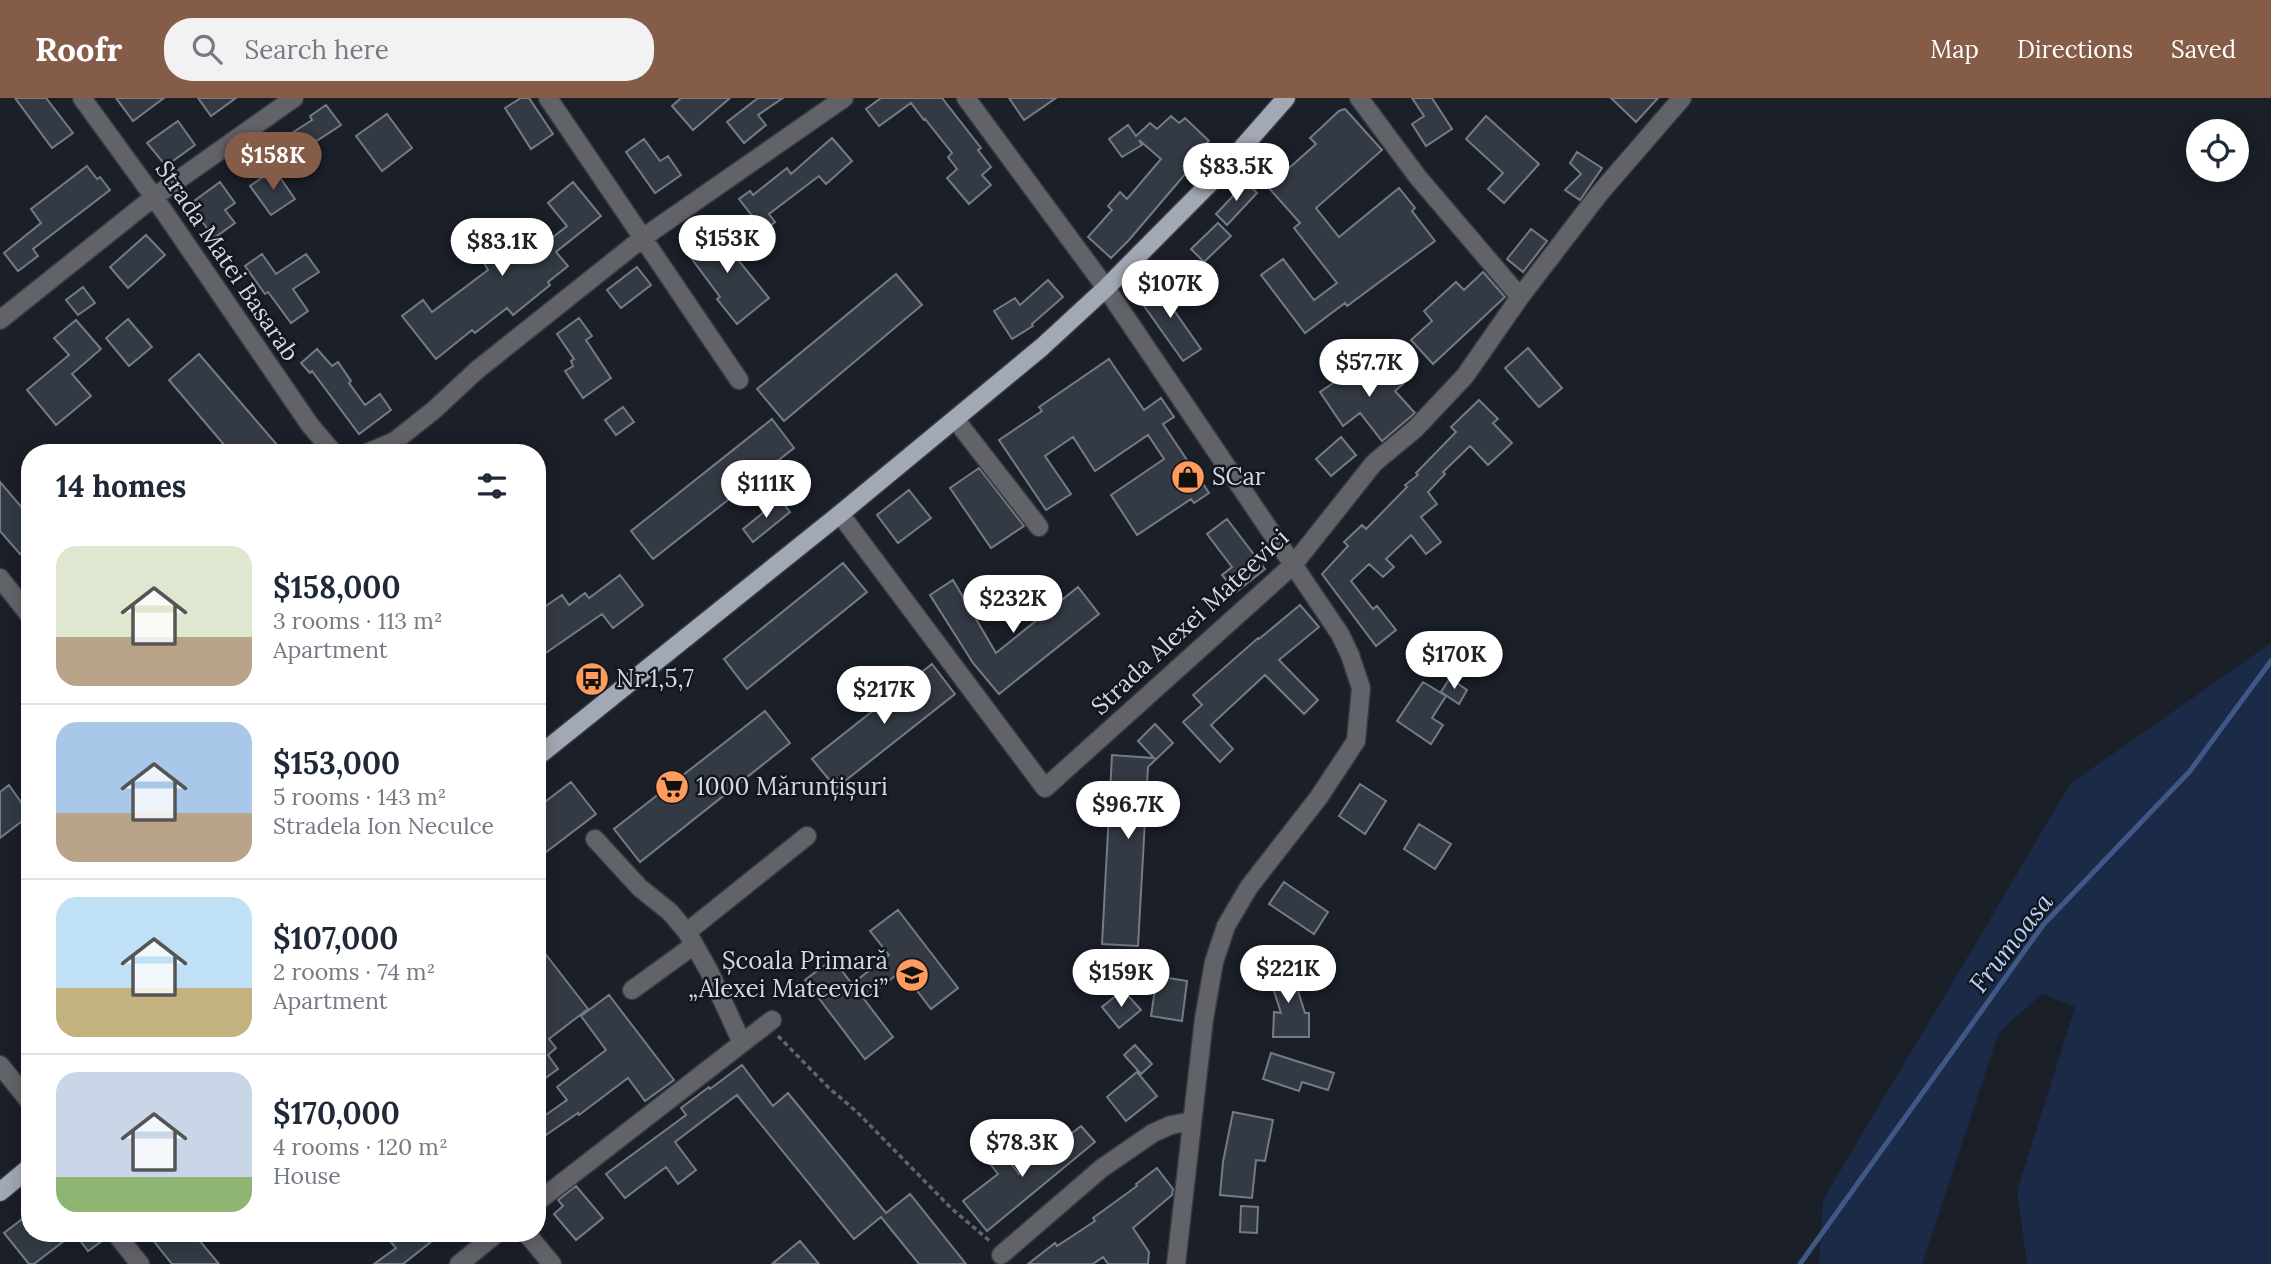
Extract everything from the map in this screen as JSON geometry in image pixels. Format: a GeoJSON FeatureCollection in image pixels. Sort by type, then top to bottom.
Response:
{"type":"FeatureCollection","features":[{"type":"Feature","properties":{"kind":"main road"},"geometry":{"type":"LineString","coordinates":[[546,750],[1042,348],[1221,172],[1286,98]]}},
{"type":"Feature","properties":{"kind":"main road"},"geometry":{"type":"LineString","coordinates":[[0,1192],[21,1174]]}},
{"type":"Feature","properties":{"kind":"street","name":"Strada Matei Basarab"},"geometry":{"type":"LineString","coordinates":[[82,98],[155,197],[310,425],[326,444]]}},
{"type":"Feature","properties":{"kind":"street"},"geometry":{"type":"LineString","coordinates":[[0,320],[155,197],[295,98]]}},
{"type":"Feature","properties":{"kind":"street"},"geometry":{"type":"LineString","coordinates":[[548,98],[739,380]]}},
{"type":"Feature","properties":{"kind":"street"},"geometry":{"type":"LineString","coordinates":[[388,444],[434,410],[477,370],[643,237],[844,98]]}},
{"type":"Feature","properties":{"kind":"street"},"geometry":{"type":"LineString","coordinates":[[966,98],[1106,288],[1340,634],[1361,688],[1356,741],[1319,797],[1249,887],[1226,926],[1214,962],[1176,1264]]}},
{"type":"Feature","properties":{"kind":"street"},"geometry":{"type":"LineString","coordinates":[[1359,98],[1417,176],[1520,297]]}},
{"type":"Feature","properties":{"kind":"street","name":"Strada Alexei Mateevici"},"geometry":{"type":"LineString","coordinates":[[840,514],[1045,788],[1293,565],[1374,463],[1415,429],[1465,376],[1520,297],[1599,194],[1682,98]]}},
{"type":"Feature","properties":{"kind":"street"},"geometry":{"type":"LineString","coordinates":[[955,419],[1039,527]]}},
{"type":"Feature","properties":{"kind":"street"},"geometry":{"type":"LineString","coordinates":[[0,578],[21,605]]}},
{"type":"Feature","properties":{"kind":"street"},"geometry":{"type":"LineString","coordinates":[[632,990],[807,836]]}},
{"type":"Feature","properties":{"kind":"street"},"geometry":{"type":"LineString","coordinates":[[595,839],[640,888],[670,912],[691,938],[742,1044]]}},
{"type":"Feature","properties":{"kind":"street"},"geometry":{"type":"LineString","coordinates":[[546,1195],[769,1022]]}},
{"type":"Feature","properties":{"kind":"street"},"geometry":{"type":"LineString","coordinates":[[0,1065],[21,1091]]}},
{"type":"Feature","properties":{"kind":"street"},"geometry":{"type":"LineString","coordinates":[[1002,1254],[1102,1168],[1153,1133],[1171,1125],[1192,1121]]}},
{"type":"Feature","properties":{"kind":"street"},"geometry":{"type":"LineString","coordinates":[[122,1242],[140,1264]]}},
{"type":"Feature","properties":{"kind":"street"},"geometry":{"type":"LineString","coordinates":[[459,1264],[486,1242]]}},
{"type":"Feature","properties":{"kind":"street"},"geometry":{"type":"LineString","coordinates":[[534,1242],[552,1264]]}},
{"type":"Feature","properties":{"kind":"path"},"geometry":{"type":"LineString","coordinates":[[769,1022],[951,1208],[1002,1254]]}},
{"type":"Feature","properties":{"kind":"shaded area"},"geometry":{"type":"Polygon","coordinates":[[[2271,643],[2271,1264],[2027,1264],[2017,1191],[2075,1007],[2042,994],[1999,1032],[1922,1264],[1819,1264],[1823,1200],[2071,783],[2271,643]]]}},
{"type":"Feature","properties":{"kind":"building"},"geometry":{"type":"Polygon","coordinates":[[[15,98],[46,98],[73,133],[52,148],[15,98]]]}},
{"type":"Feature","properties":{"kind":"building"},"geometry":{"type":"Polygon","coordinates":[[[116,98],[164,98],[133,121],[116,98]]]}},
{"type":"Feature","properties":{"kind":"building"},"geometry":{"type":"Polygon","coordinates":[[[198,98],[236,98],[211,116],[198,98]]]}},
{"type":"Feature","properties":{"kind":"building"},"geometry":{"type":"Polygon","coordinates":[[[521,98],[529,98],[553,134],[531,149],[505,108],[521,98]]]}},
{"type":"Feature","properties":{"kind":"building"},"geometry":{"type":"Polygon","coordinates":[[[681,98],[730,98],[693,130],[672,106],[681,98]]]}},
{"type":"Feature","properties":{"kind":"building"},"geometry":{"type":"Polygon","coordinates":[[[758,98],[783,98],[758,115],[766,125],[744,143],[727,122],[758,98]]]}},
{"type":"Feature","properties":{"kind":"building"},"geometry":{"type":"Polygon","coordinates":[[[881,98],[942,98],[981,148],[978,150],[991,167],[982,175],[991,185],[969,204],[947,178],[957,169],[948,157],[952,153],[925,119],[911,103],[879,126],[866,109],[881,98]]]}},
{"type":"Feature","properties":{"kind":"building"},"geometry":{"type":"Polygon","coordinates":[[[1009,98],[1056,98],[1024,120],[1009,98]]]}},
{"type":"Feature","properties":{"kind":"building"},"geometry":{"type":"Polygon","coordinates":[[[1412,98],[1432,98],[1452,129],[1426,146],[1412,124],[1424,116],[1412,98]]]}},
{"type":"Feature","properties":{"kind":"building"},"geometry":{"type":"Polygon","coordinates":[[[1611,98],[1658,98],[1636,122],[1611,98]]]}},
{"type":"Feature","properties":{"kind":"building"},"geometry":{"type":"Polygon","coordinates":[[[326,105],[341,125],[292,157],[281,140],[312,120],[310,116],[326,105]]]}},
{"type":"Feature","properties":{"kind":"building"},"geometry":{"type":"Polygon","coordinates":[[[1345,109],[1382,150],[1316,208],[1339,237],[1399,188],[1415,208],[1412,211],[1435,241],[1347,306],[1345,303],[1305,333],[1261,275],[1283,259],[1314,300],[1337,283],[1294,228],[1300,223],[1268,187],[1316,144],[1310,138],[1339,111],[1345,109]]]}},
{"type":"Feature","properties":{"kind":"building"},"geometry":{"type":"Polygon","coordinates":[[[387,114],[412,148],[382,171],[356,136],[387,114]]]}},
{"type":"Feature","properties":{"kind":"building"},"geometry":{"type":"Polygon","coordinates":[[[1171,116],[1179,123],[1185,118],[1209,141],[1192,154],[1198,159],[1111,258],[1088,237],[1112,210],[1108,206],[1120,192],[1127,199],[1161,159],[1139,140],[1142,145],[1122,157],[1109,139],[1128,125],[1136,136],[1150,123],[1157,129],[1171,116]]]}},
{"type":"Feature","properties":{"kind":"building"},"geometry":{"type":"Polygon","coordinates":[[[1486,116],[1539,164],[1504,203],[1488,189],[1503,173],[1466,139],[1486,116]]]}},
{"type":"Feature","properties":{"kind":"building"},"geometry":{"type":"Polygon","coordinates":[[[178,121],[195,145],[166,166],[147,143],[178,121]]]}},
{"type":"Feature","properties":{"kind":"building"},"geometry":{"type":"Polygon","coordinates":[[[832,138],[852,161],[826,184],[819,176],[769,214],[775,222],[764,231],[739,199],[750,191],[753,195],[787,168],[791,174],[832,138]]]}},
{"type":"Feature","properties":{"kind":"building"},"geometry":{"type":"Polygon","coordinates":[[[644,139],[660,161],[668,156],[681,175],[655,193],[626,152],[644,139]]]}},
{"type":"Feature","properties":{"kind":"building"},"geometry":{"type":"Polygon","coordinates":[[[1577,152],[1602,168],[1580,200],[1565,190],[1581,174],[1570,163],[1577,152]]]}},
{"type":"Feature","properties":{"kind":"building"},"geometry":{"type":"Polygon","coordinates":[[[87,166],[110,190],[33,249],[38,256],[18,271],[4,253],[41,223],[31,209],[87,166]]]}},
{"type":"Feature","properties":{"kind":"building"},"geometry":{"type":"Polygon","coordinates":[[[274,169],[295,199],[271,215],[250,186],[274,169]]]}},
{"type":"Feature","properties":{"kind":"building"},"geometry":{"type":"Polygon","coordinates":[[[220,182],[235,203],[225,210],[235,223],[214,238],[190,204],[220,182]]]}},
{"type":"Feature","properties":{"kind":"building"},"geometry":{"type":"Polygon","coordinates":[[[573,182],[601,216],[556,252],[568,266],[548,282],[550,285],[513,315],[507,308],[475,333],[472,330],[436,359],[402,316],[423,300],[432,312],[488,270],[474,245],[509,227],[529,256],[567,226],[548,203],[573,182]]]}},
{"type":"Feature","properties":{"kind":"building"},"geometry":{"type":"Polygon","coordinates":[[[1246,182],[1257,193],[1227,225],[1216,214],[1246,182]]]}},
{"type":"Feature","properties":{"kind":"building"},"geometry":{"type":"Polygon","coordinates":[[[1218,223],[1231,236],[1204,262],[1191,249],[1218,223]]]}},
{"type":"Feature","properties":{"kind":"building"},"geometry":{"type":"Polygon","coordinates":[[[721,226],[739,251],[734,255],[769,298],[737,324],[686,251],[721,226]]]}},
{"type":"Feature","properties":{"kind":"building"},"geometry":{"type":"Polygon","coordinates":[[[1531,229],[1547,241],[1523,272],[1507,259],[1531,229]]]}},
{"type":"Feature","properties":{"kind":"building"},"geometry":{"type":"Polygon","coordinates":[[[146,235],[165,255],[128,288],[110,267],[146,235]]]}},
{"type":"Feature","properties":{"kind":"building"},"geometry":{"type":"Polygon","coordinates":[[[262,254],[276,274],[306,254],[319,272],[293,289],[308,311],[291,323],[245,266],[262,254]]]}},
{"type":"Feature","properties":{"kind":"building"},"geometry":{"type":"Polygon","coordinates":[[[637,267],[651,285],[621,308],[607,290],[637,267]]]}},
{"type":"Feature","properties":{"kind":"building"},"geometry":{"type":"Polygon","coordinates":[[[1483,272],[1505,297],[1433,364],[1411,340],[1432,321],[1424,311],[1456,282],[1464,290],[1483,272]]]}},
{"type":"Feature","properties":{"kind":"building"},"geometry":{"type":"Polygon","coordinates":[[[1166,273],[1174,285],[1162,293],[1201,349],[1183,361],[1144,306],[1156,297],[1148,285],[1166,273]]]}},
{"type":"Feature","properties":{"kind":"building"},"geometry":{"type":"Polygon","coordinates":[[[896,274],[922,305],[784,421],[757,389],[896,274]]]}},
{"type":"Feature","properties":{"kind":"building"},"geometry":{"type":"Polygon","coordinates":[[[1048,280],[1063,297],[1032,324],[1033,326],[1012,339],[994,311],[1015,298],[1020,305],[1048,280]]]}},
{"type":"Feature","properties":{"kind":"building"},"geometry":{"type":"Polygon","coordinates":[[[83,287],[95,303],[78,315],[66,300],[83,287]]]}},
{"type":"Feature","properties":{"kind":"building"},"geometry":{"type":"Polygon","coordinates":[[[579,318],[592,336],[586,340],[611,378],[583,398],[565,371],[573,366],[571,361],[574,359],[557,334],[579,318]]]}},
{"type":"Feature","properties":{"kind":"building"},"geometry":{"type":"Polygon","coordinates":[[[128,319],[152,347],[129,366],[106,338],[128,319]]]}},
{"type":"Feature","properties":{"kind":"building"},"geometry":{"type":"Polygon","coordinates":[[[76,320],[101,349],[72,374],[91,396],[56,425],[27,390],[69,355],[54,338],[76,320]]]}},
{"type":"Feature","properties":{"kind":"building"},"geometry":{"type":"Polygon","coordinates":[[[1528,348],[1562,388],[1539,407],[1505,368],[1528,348]]]}},
{"type":"Feature","properties":{"kind":"building"},"geometry":{"type":"Polygon","coordinates":[[[317,349],[332,366],[338,362],[365,405],[380,394],[391,410],[359,434],[312,371],[310,373],[301,363],[317,349]]]}},
{"type":"Feature","properties":{"kind":"building"},"geometry":{"type":"Polygon","coordinates":[[[199,354],[276,444],[223,444],[169,380],[199,354]]]}},
{"type":"Feature","properties":{"kind":"building"},"geometry":{"type":"Polygon","coordinates":[[[1383,358],[1403,384],[1395,391],[1415,413],[1382,441],[1360,413],[1343,426],[1320,392],[1339,379],[1336,375],[1348,367],[1356,378],[1383,358]]]}},
{"type":"Feature","properties":{"kind":"building"},"geometry":{"type":"Polygon","coordinates":[[[1109,359],[1144,410],[1161,398],[1174,417],[1163,424],[1209,493],[1194,503],[1191,499],[1137,535],[1111,495],[1164,459],[1148,435],[1095,471],[1073,437],[1045,456],[1071,494],[1046,510],[999,440],[1042,411],[1039,407],[1109,359]]]}},
{"type":"Feature","properties":{"kind":"building"},"geometry":{"type":"Polygon","coordinates":[[[1479,400],[1498,419],[1493,423],[1512,443],[1488,465],[1470,446],[1443,472],[1445,474],[1428,492],[1437,504],[1421,517],[1441,542],[1426,554],[1411,535],[1386,559],[1394,567],[1383,577],[1369,564],[1351,581],[1373,609],[1377,606],[1396,630],[1376,646],[1322,574],[1348,546],[1344,542],[1362,525],[1366,529],[1407,487],[1405,485],[1418,475],[1416,473],[1456,432],[1451,427],[1479,400]]]}},
{"type":"Feature","properties":{"kind":"building"},"geometry":{"type":"Polygon","coordinates":[[[623,407],[634,422],[616,435],[605,420],[623,407]]]}},
{"type":"Feature","properties":{"kind":"building"},"geometry":{"type":"Polygon","coordinates":[[[772,419],[794,448],[653,559],[631,531],[772,419]]]}},
{"type":"Feature","properties":{"kind":"building"},"geometry":{"type":"Polygon","coordinates":[[[1341,437],[1356,455],[1331,476],[1316,459],[1341,437]]]}},
{"type":"Feature","properties":{"kind":"building"},"geometry":{"type":"Polygon","coordinates":[[[979,468],[1024,526],[991,548],[950,488],[979,468]]]}},
{"type":"Feature","properties":{"kind":"building"},"geometry":{"type":"Polygon","coordinates":[[[0,482],[21,506],[21,553],[0,531],[0,482]]]}},
{"type":"Feature","properties":{"kind":"building"},"geometry":{"type":"Polygon","coordinates":[[[909,490],[931,518],[898,543],[877,515],[909,490]]]}},
{"type":"Feature","properties":{"kind":"building"},"geometry":{"type":"Polygon","coordinates":[[[780,499],[790,512],[753,542],[743,529],[780,499]]]}},
{"type":"Feature","properties":{"kind":"building"},"geometry":{"type":"Polygon","coordinates":[[[1227,519],[1265,569],[1236,592],[1222,575],[1232,567],[1207,534],[1227,519]]]}},
{"type":"Feature","properties":{"kind":"building"},"geometry":{"type":"Polygon","coordinates":[[[843,563],[867,592],[747,689],[724,659],[843,563]]]}},
{"type":"Feature","properties":{"kind":"building"},"geometry":{"type":"Polygon","coordinates":[[[620,575],[643,605],[613,628],[602,614],[546,653],[546,606],[562,595],[569,605],[585,593],[589,598],[620,575]]]}},
{"type":"Feature","properties":{"kind":"building"},"geometry":{"type":"Polygon","coordinates":[[[953,580],[996,653],[1078,587],[1099,614],[999,694],[973,663],[930,595],[953,580]]]}},
{"type":"Feature","properties":{"kind":"building"},"geometry":{"type":"Polygon","coordinates":[[[1300,605],[1319,627],[1279,660],[1318,700],[1304,714],[1265,675],[1211,725],[1233,749],[1220,762],[1183,722],[1202,705],[1193,695],[1300,605]]]}},
{"type":"Feature","properties":{"kind":"building"},"geometry":{"type":"Polygon","coordinates":[[[932,664],[955,694],[836,788],[812,759],[932,664]]]}},
{"type":"Feature","properties":{"kind":"building"},"geometry":{"type":"Polygon","coordinates":[[[1450,678],[1467,690],[1459,704],[1441,692],[1450,678]]]}},
{"type":"Feature","properties":{"kind":"building"},"geometry":{"type":"Polygon","coordinates":[[[1423,682],[1446,696],[1432,718],[1443,725],[1431,744],[1397,721],[1423,682]]]}},
{"type":"Feature","properties":{"kind":"building"},"geometry":{"type":"Polygon","coordinates":[[[765,711],[790,743],[640,862],[614,829],[765,711]]]}},
{"type":"Feature","properties":{"kind":"building"},"geometry":{"type":"Polygon","coordinates":[[[1155,724],[1173,743],[1148,767],[1138,946],[1102,944],[1112,755],[1154,758],[1138,741],[1155,724]]]}},
{"type":"Feature","properties":{"kind":"building"},"geometry":{"type":"Polygon","coordinates":[[[571,782],[596,814],[546,852],[546,801],[571,782]]]}},
{"type":"Feature","properties":{"kind":"building"},"geometry":{"type":"Polygon","coordinates":[[[1360,784],[1386,801],[1365,834],[1339,816],[1360,784]]]}},
{"type":"Feature","properties":{"kind":"building"},"geometry":{"type":"Polygon","coordinates":[[[9,785],[21,802],[21,822],[0,838],[0,792],[9,785]]]}},
{"type":"Feature","properties":{"kind":"building"},"geometry":{"type":"Polygon","coordinates":[[[1419,824],[1451,844],[1435,869],[1404,849],[1419,824]]]}},
{"type":"Feature","properties":{"kind":"building"},"geometry":{"type":"Polygon","coordinates":[[[1284,882],[1328,912],[1314,934],[1269,904],[1284,882]]]}},
{"type":"Feature","properties":{"kind":"building"},"geometry":{"type":"Polygon","coordinates":[[[898,910],[958,988],[931,1009],[902,971],[864,999],[893,1037],[865,1059],[805,980],[833,959],[852,984],[889,955],[870,931],[898,910]]]}},
{"type":"Feature","properties":{"kind":"building"},"geometry":{"type":"Polygon","coordinates":[[[546,955],[588,1009],[549,1039],[556,1048],[548,1055],[558,1069],[546,1078],[546,955]]]}},
{"type":"Feature","properties":{"kind":"building"},"geometry":{"type":"Polygon","coordinates":[[[1289,963],[1305,1013],[1309,1013],[1309,1037],[1273,1037],[1274,1012],[1281,1013],[1267,969],[1289,963]]]}},
{"type":"Feature","properties":{"kind":"building"},"geometry":{"type":"Polygon","coordinates":[[[1157,976],[1187,981],[1182,1021],[1151,1016],[1157,976]]]}},
{"type":"Feature","properties":{"kind":"building"},"geometry":{"type":"Polygon","coordinates":[[[1123,990],[1141,1010],[1119,1028],[1102,1007],[1123,990]]]}},
{"type":"Feature","properties":{"kind":"building"},"geometry":{"type":"Polygon","coordinates":[[[609,995],[674,1080],[645,1101],[628,1078],[579,1115],[578,1113],[546,1135],[546,1115],[567,1100],[557,1087],[606,1050],[581,1016],[609,995]]]}},
{"type":"Feature","properties":{"kind":"building"},"geometry":{"type":"Polygon","coordinates":[[[1135,1045],[1152,1064],[1141,1074],[1124,1055],[1135,1045]]]}},
{"type":"Feature","properties":{"kind":"building"},"geometry":{"type":"Polygon","coordinates":[[[1271,1053],[1334,1073],[1328,1090],[1302,1082],[1299,1091],[1263,1079],[1271,1053]]]}},
{"type":"Feature","properties":{"kind":"building"},"geometry":{"type":"Polygon","coordinates":[[[742,1065],[773,1106],[788,1093],[886,1213],[910,1194],[966,1264],[919,1264],[881,1217],[854,1239],[737,1095],[675,1142],[696,1170],[678,1184],[666,1167],[625,1198],[606,1174],[686,1115],[681,1108],[742,1065]]]}},
{"type":"Feature","properties":{"kind":"building"},"geometry":{"type":"Polygon","coordinates":[[[1137,1072],[1157,1096],[1126,1121],[1107,1097],[1137,1072]]]}},
{"type":"Feature","properties":{"kind":"building"},"geometry":{"type":"Polygon","coordinates":[[[1233,1112],[1273,1120],[1265,1161],[1256,1160],[1252,1198],[1220,1195],[1223,1162],[1233,1112]]]}},
{"type":"Feature","properties":{"kind":"building"},"geometry":{"type":"Polygon","coordinates":[[[1081,1126],[1095,1142],[987,1231],[963,1201],[998,1174],[987,1160],[1000,1149],[1019,1174],[1081,1126]]]}},
{"type":"Feature","properties":{"kind":"building"},"geometry":{"type":"Polygon","coordinates":[[[1157,1168],[1173,1189],[1172,1195],[1133,1228],[1149,1252],[1148,1264],[1108,1264],[1103,1257],[1093,1264],[1028,1264],[1055,1243],[1057,1246],[1095,1221],[1093,1218],[1157,1168]]]}},
{"type":"Feature","properties":{"kind":"building"},"geometry":{"type":"Polygon","coordinates":[[[576,1186],[603,1218],[576,1240],[554,1214],[563,1206],[558,1200],[576,1186]]]}},
{"type":"Feature","properties":{"kind":"building"},"geometry":{"type":"Polygon","coordinates":[[[1241,1206],[1258,1207],[1257,1233],[1240,1232],[1241,1206]]]}},
{"type":"Feature","properties":{"kind":"building"},"geometry":{"type":"Polygon","coordinates":[[[21,1220],[21,1242],[63,1242],[34,1264],[29,1264],[4,1233],[21,1220]]]}},
{"type":"Feature","properties":{"kind":"building"},"geometry":{"type":"Polygon","coordinates":[[[800,1241],[819,1264],[772,1264],[800,1241]]]}},
{"type":"Feature","properties":{"kind":"building"},"geometry":{"type":"Polygon","coordinates":[[[81,1242],[100,1242],[88,1251],[81,1242]]]}},
{"type":"Feature","properties":{"kind":"building"},"geometry":{"type":"Polygon","coordinates":[[[154,1242],[201,1242],[219,1264],[172,1264],[154,1242]]]}},
{"type":"Feature","properties":{"kind":"building"},"geometry":{"type":"Polygon","coordinates":[[[391,1242],[431,1242],[403,1264],[374,1264],[396,1248],[391,1242]]]}},
{"type":"Feature","properties":{"kind":"waterway","name":"Frumoasa"},"geometry":{"type":"LineString","coordinates":[[1800,1264],[2043,925],[2190,771],[2271,661]]}},
{"type":"Feature","properties":{"kind":"place","name":"SCar"},"geometry":{"type":"Point","coordinates":[1188,477]}},
{"type":"Feature","properties":{"kind":"place","name":"Nr.1,5,7"},"geometry":{"type":"Point","coordinates":[592,679]}},
{"type":"Feature","properties":{"kind":"place","name":"1000 Mărunțișuri"},"geometry":{"type":"Point","coordinates":[672,787]}},
{"type":"Feature","properties":{"kind":"place","name":"Școala Primară „Alexei Mateevici”"},"geometry":{"type":"Point","coordinates":[912,975]}}]}
